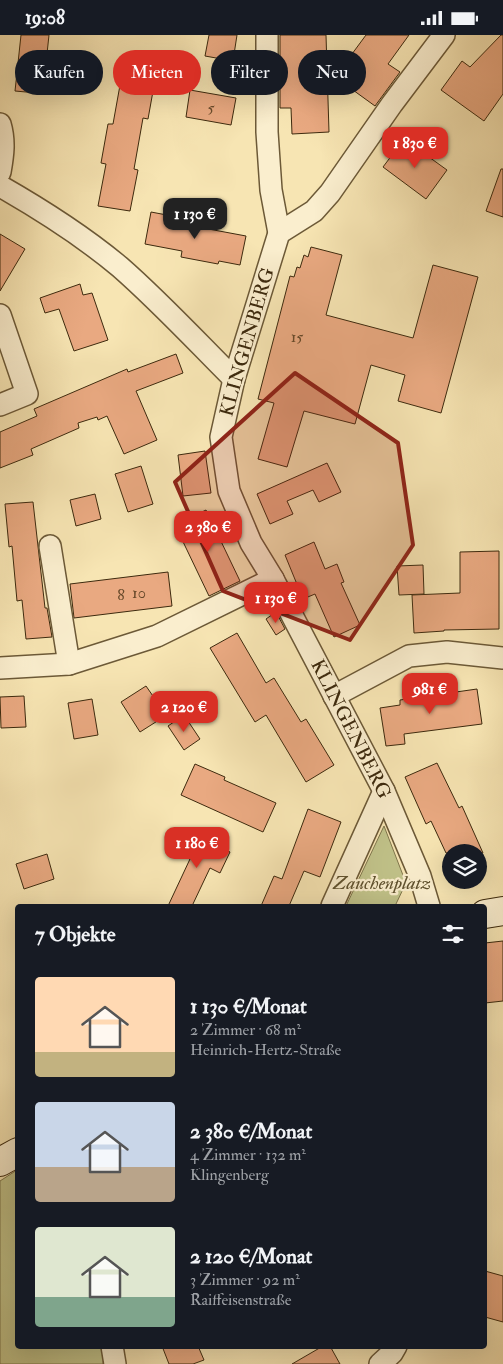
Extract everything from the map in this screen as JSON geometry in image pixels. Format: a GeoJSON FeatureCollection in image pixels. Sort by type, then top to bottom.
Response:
{"type":"FeatureCollection","features":[{"type":"Feature","properties":{"kind":"main road"},"geometry":{"type":"LineString","coordinates":[[487,914],[503,911]]}},
{"type":"Feature","properties":{"kind":"main road"},"geometry":{"type":"LineString","coordinates":[[0,1161],[15,1154]]}},
{"type":"Feature","properties":{"kind":"street"},"geometry":{"type":"LineString","coordinates":[[267,35],[267,132],[270,190],[279,233],[314,211],[330,193],[392,104],[444,35]]}},
{"type":"Feature","properties":{"kind":"street"},"geometry":{"type":"LineString","coordinates":[[0,124],[3,136],[3,155],[0,172]]}},
{"type":"Feature","properties":{"kind":"street"},"geometry":{"type":"LineString","coordinates":[[0,186],[49,214],[118,266],[159,303],[234,379]]}},
{"type":"Feature","properties":{"kind":"street","name":"KLINGENBERG"},"geometry":{"type":"LineString","coordinates":[[279,233],[234,379],[221,437],[230,491],[252,543],[273,579],[384,791],[420,876],[428,904]]}},
{"type":"Feature","properties":{"kind":"street"},"geometry":{"type":"LineString","coordinates":[[0,315],[27,394],[0,405]]}},
{"type":"Feature","properties":{"kind":"street"},"geometry":{"type":"LineString","coordinates":[[50,546],[69,664]]}},
{"type":"Feature","properties":{"kind":"street"},"geometry":{"type":"LineString","coordinates":[[0,668],[69,664],[157,636],[273,579]]}},
{"type":"Feature","properties":{"kind":"street"},"geometry":{"type":"LineString","coordinates":[[334,696],[409,656],[447,652],[503,658]]}},
{"type":"Feature","properties":{"kind":"street"},"geometry":{"type":"LineString","coordinates":[[333,904],[384,791]]}},
{"type":"Feature","properties":{"kind":"street"},"geometry":{"type":"LineString","coordinates":[[112,1349],[115,1364]]}},
{"type":"Feature","properties":{"kind":"street"},"geometry":{"type":"LineString","coordinates":[[380,1364],[394,1349]]}},
{"type":"Feature","properties":{"kind":"highlighted area"},"geometry":{"type":"Polygon","coordinates":[[[295,373],[398,443],[413,545],[350,640],[223,591],[175,482],[295,373]]]}},
{"type":"Feature","properties":{"kind":"green space","name":"Zauchenplatz"},"geometry":{"type":"Polygon","coordinates":[[[384,826],[406,883],[396,904],[347,904],[384,826]]]}},
{"type":"Feature","properties":{"kind":"green space"},"geometry":{"type":"Polygon","coordinates":[[[15,1171],[15,1349],[104,1349],[103,1364],[0,1364],[0,1181],[15,1171]]]}},
{"type":"Feature","properties":{"kind":"building"},"geometry":{"type":"Polygon","coordinates":[[[21,35],[49,35],[47,50],[19,50],[21,35]]]}},
{"type":"Feature","properties":{"kind":"building"},"geometry":{"type":"Polygon","coordinates":[[[209,35],[237,35],[235,50],[211,50],[211,57],[205,56],[209,35]]]}},
{"type":"Feature","properties":{"kind":"building"},"geometry":{"type":"Polygon","coordinates":[[[280,35],[326,35],[326,50],[298,50],[298,95],[328,95],[329,132],[292,134],[291,108],[280,108],[280,95],[288,95],[288,50],[280,50],[280,35]]]}},
{"type":"Feature","properties":{"kind":"building"},"geometry":{"type":"Polygon","coordinates":[[[366,35],[409,35],[388,64],[400,72],[375,106],[360,95],[366,95],[366,50],[355,50],[366,35]]]}},
{"type":"Feature","properties":{"kind":"building"},"geometry":{"type":"Polygon","coordinates":[[[503,35],[503,94],[484,121],[441,90],[462,61],[470,67],[503,35]]]}},
{"type":"Feature","properties":{"kind":"building"},"geometry":{"type":"Polygon","coordinates":[[[201,92],[236,98],[231,125],[186,117],[189,95],[201,95],[201,92]]]}},
{"type":"Feature","properties":{"kind":"building"},"geometry":{"type":"Polygon","coordinates":[[[118,95],[152,95],[148,119],[143,118],[134,169],[138,170],[130,211],[98,206],[106,164],[101,163],[108,124],[113,124],[118,95]]]}},
{"type":"Feature","properties":{"kind":"building"},"geometry":{"type":"Polygon","coordinates":[[[404,139],[447,170],[426,199],[383,167],[404,139]]]}},
{"type":"Feature","properties":{"kind":"building"},"geometry":{"type":"Polygon","coordinates":[[[501,169],[503,169],[503,217],[486,211],[501,169]]]}},
{"type":"Feature","properties":{"kind":"building"},"geometry":{"type":"Polygon","coordinates":[[[151,212],[188,219],[187,225],[246,236],[240,265],[219,261],[218,264],[181,257],[182,251],[145,244],[151,212]]]}},
{"type":"Feature","properties":{"kind":"building"},"geometry":{"type":"Polygon","coordinates":[[[0,234],[25,249],[0,291],[0,234]]]}},
{"type":"Feature","properties":{"kind":"building"},"geometry":{"type":"Polygon","coordinates":[[[311,247],[342,255],[326,315],[413,338],[433,265],[478,277],[441,413],[398,401],[405,375],[371,365],[355,424],[304,411],[287,467],[258,459],[274,403],[258,399],[290,276],[294,277],[297,267],[300,268],[304,255],[308,257],[311,247]]]}},
{"type":"Feature","properties":{"kind":"building"},"geometry":{"type":"Polygon","coordinates":[[[80,284],[83,295],[92,293],[108,340],[74,351],[59,309],[45,313],[40,298],[80,284]]]}},
{"type":"Feature","properties":{"kind":"building"},"geometry":{"type":"Polygon","coordinates":[[[176,354],[183,373],[136,391],[157,440],[124,454],[107,416],[98,420],[97,417],[78,423],[79,428],[31,449],[33,455],[0,468],[0,432],[37,416],[34,409],[127,369],[128,372],[176,354]]]}},
{"type":"Feature","properties":{"kind":"building"},"geometry":{"type":"Polygon","coordinates":[[[205,451],[211,493],[183,496],[178,455],[205,451]]]}},
{"type":"Feature","properties":{"kind":"building"},"geometry":{"type":"Polygon","coordinates":[[[327,463],[341,492],[319,502],[313,490],[287,501],[293,514],[270,524],[257,494],[327,463]]]}},
{"type":"Feature","properties":{"kind":"building"},"geometry":{"type":"Polygon","coordinates":[[[141,466],[153,504],[128,512],[115,474],[141,466]]]}},
{"type":"Feature","properties":{"kind":"building"},"geometry":{"type":"Polygon","coordinates":[[[95,494],[101,519],[76,526],[70,500],[95,494]]]}},
{"type":"Feature","properties":{"kind":"building"},"geometry":{"type":"Polygon","coordinates":[[[33,502],[45,608],[47,608],[52,637],[26,639],[22,600],[17,601],[12,546],[9,547],[5,504],[33,502]]]}},
{"type":"Feature","properties":{"kind":"building"},"geometry":{"type":"Polygon","coordinates":[[[206,510],[240,581],[209,596],[175,525],[206,510]]]}},
{"type":"Feature","properties":{"kind":"building"},"geometry":{"type":"Polygon","coordinates":[[[314,542],[325,569],[337,564],[344,582],[341,583],[360,625],[334,637],[315,594],[303,599],[285,555],[314,542]]]}},
{"type":"Feature","properties":{"kind":"building"},"geometry":{"type":"Polygon","coordinates":[[[499,551],[499,629],[444,630],[414,633],[412,595],[460,593],[460,552],[499,551]]]}},
{"type":"Feature","properties":{"kind":"building"},"geometry":{"type":"Polygon","coordinates":[[[423,565],[424,594],[399,595],[397,566],[423,565]]]}},
{"type":"Feature","properties":{"kind":"building"},"geometry":{"type":"Polygon","coordinates":[[[168,572],[172,606],[74,618],[70,584],[168,572]]]}},
{"type":"Feature","properties":{"kind":"building"},"geometry":{"type":"Polygon","coordinates":[[[276,612],[285,629],[276,635],[266,619],[276,612]]]}},
{"type":"Feature","properties":{"kind":"building"},"geometry":{"type":"Polygon","coordinates":[[[237,633],[266,683],[274,678],[301,722],[306,719],[334,765],[306,782],[266,715],[255,722],[210,648],[237,633]]]}},
{"type":"Feature","properties":{"kind":"building"},"geometry":{"type":"Polygon","coordinates":[[[146,686],[155,699],[159,697],[170,713],[140,732],[121,702],[146,686]]]}},
{"type":"Feature","properties":{"kind":"building"},"geometry":{"type":"Polygon","coordinates":[[[477,689],[482,724],[404,734],[405,744],[386,746],[380,708],[400,705],[400,700],[477,689]]]}},
{"type":"Feature","properties":{"kind":"building"},"geometry":{"type":"Polygon","coordinates":[[[24,696],[26,727],[1,728],[0,697],[24,696]]]}},
{"type":"Feature","properties":{"kind":"building"},"geometry":{"type":"Polygon","coordinates":[[[92,699],[98,735],[74,739],[68,703],[92,699]]]}},
{"type":"Feature","properties":{"kind":"building"},"geometry":{"type":"Polygon","coordinates":[[[184,715],[200,739],[184,750],[168,726],[184,715]]]}},
{"type":"Feature","properties":{"kind":"building"},"geometry":{"type":"Polygon","coordinates":[[[437,763],[459,808],[462,806],[479,844],[442,844],[431,821],[426,824],[405,777],[437,763]]]}},
{"type":"Feature","properties":{"kind":"building"},"geometry":{"type":"Polygon","coordinates":[[[195,764],[225,777],[224,780],[276,803],[263,832],[181,795],[195,764]]]}},
{"type":"Feature","properties":{"kind":"building"},"geometry":{"type":"Polygon","coordinates":[[[308,809],[341,822],[320,877],[304,871],[290,904],[262,904],[274,876],[282,879],[308,809]]]}},
{"type":"Feature","properties":{"kind":"building"},"geometry":{"type":"Polygon","coordinates":[[[190,833],[230,852],[220,873],[210,868],[193,904],[169,904],[190,859],[180,854],[190,833]]]}},
{"type":"Feature","properties":{"kind":"building"},"geometry":{"type":"Polygon","coordinates":[[[47,854],[54,879],[24,889],[16,864],[47,854]]]}},
{"type":"Feature","properties":{"kind":"building"},"geometry":{"type":"Polygon","coordinates":[[[503,941],[503,1001],[487,1003],[487,943],[503,941]]]}},
{"type":"Feature","properties":{"kind":"building"},"geometry":{"type":"Polygon","coordinates":[[[487,1272],[503,1276],[503,1322],[487,1318],[487,1272]]]}},
{"type":"Feature","properties":{"kind":"building"},"geometry":{"type":"Polygon","coordinates":[[[163,1349],[199,1349],[204,1360],[193,1364],[169,1364],[163,1349]]]}},
{"type":"Feature","properties":{"kind":"building"},"geometry":{"type":"Polygon","coordinates":[[[318,1349],[332,1349],[340,1364],[292,1364],[318,1349]]]}}]}
